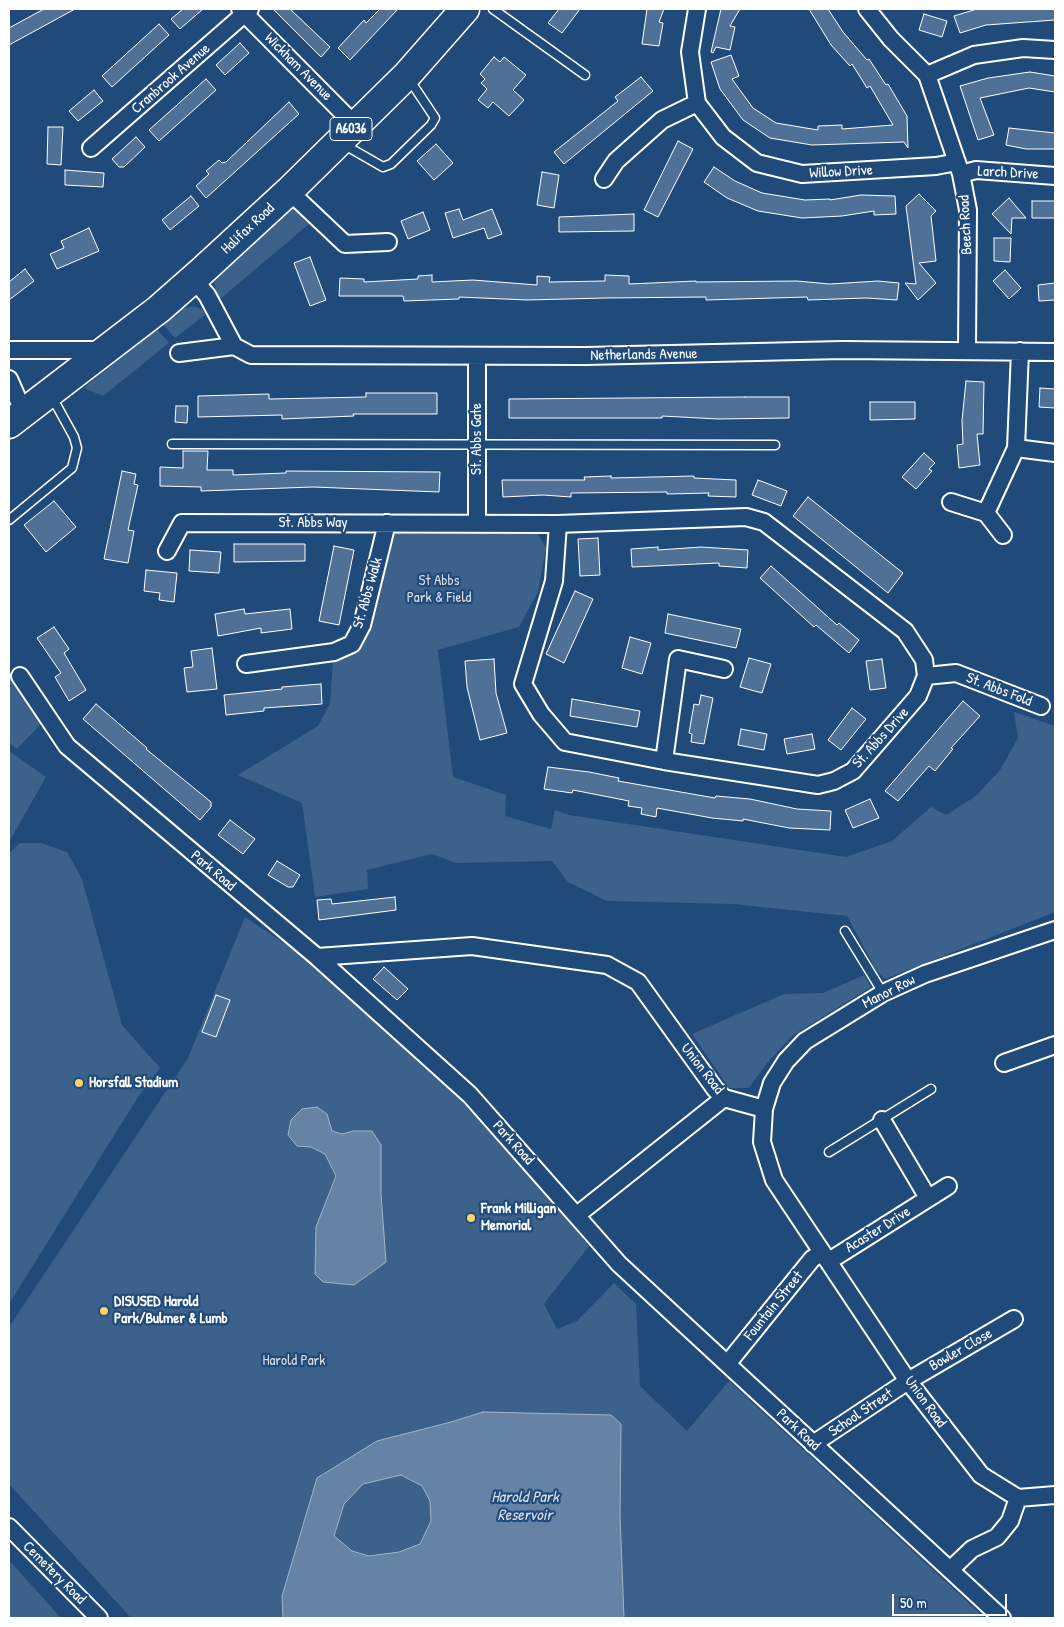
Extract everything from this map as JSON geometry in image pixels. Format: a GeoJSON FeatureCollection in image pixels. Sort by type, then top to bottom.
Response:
{"type":"FeatureCollection","features":[{"type":"Feature","properties":{"kind":"highway","name":"Halifax Road"},"geometry":{"type":"LineString","coordinates":[[16,419],[193,280],[289,191],[407,75],[465,9]]}},
{"type":"Feature","properties":{"kind":"street","name":"Willow Drive"},"geometry":{"type":"LineString","coordinates":[[697,9],[690,52],[697,103],[723,137],[757,163],[802,174],[936,166],[959,168]]}},
{"type":"Feature","properties":{"kind":"street","name":"Beech Road"},"geometry":{"type":"LineString","coordinates":[[867,9],[891,39],[927,75],[959,168],[968,210],[967,350]]}},
{"type":"Feature","properties":{"kind":"street","name":"Wickham Avenue"},"geometry":{"type":"LineString","coordinates":[[245,10],[347,133]]}},
{"type":"Feature","properties":{"kind":"street","name":"Cranbrook Avenue"},"geometry":{"type":"LineString","coordinates":[[91,148],[245,10]]}},
{"type":"Feature","properties":{"kind":"street"},"geometry":{"type":"LineString","coordinates":[[927,75],[974,55],[1023,48],[1055,50]]}},
{"type":"Feature","properties":{"kind":"street"},"geometry":{"type":"LineString","coordinates":[[604,179],[616,161],[662,120],[697,103]]}},
{"type":"Feature","properties":{"kind":"street","name":"Larch Drive"},"geometry":{"type":"LineString","coordinates":[[959,168],[1055,176]]}},
{"type":"Feature","properties":{"kind":"street"},"geometry":{"type":"LineString","coordinates":[[289,191],[345,244],[388,242]]}},
{"type":"Feature","properties":{"kind":"street"},"geometry":{"type":"LineString","coordinates":[[193,280],[208,295],[234,346]]}},
{"type":"Feature","properties":{"kind":"street","name":"Netherlands Avenue"},"geometry":{"type":"LineString","coordinates":[[179,353],[234,346],[252,355],[586,356],[842,350],[1055,352]]}},
{"type":"Feature","properties":{"kind":"street"},"geometry":{"type":"LineString","coordinates":[[9,350],[106,350]]}},
{"type":"Feature","properties":{"kind":"street"},"geometry":{"type":"LineString","coordinates":[[986,513],[1016,448],[1020,351]]}},
{"type":"Feature","properties":{"kind":"street","name":"St. Abbs Gate"},"geometry":{"type":"LineString","coordinates":[[477,356],[477,523]]}},
{"type":"Feature","properties":{"kind":"street"},"geometry":{"type":"LineString","coordinates":[[9,379],[16,419]]}},
{"type":"Feature","properties":{"kind":"street"},"geometry":{"type":"LineString","coordinates":[[1016,448],[1055,453]]}},
{"type":"Feature","properties":{"kind":"street"},"geometry":{"type":"LineString","coordinates":[[951,502],[986,513],[1003,535]]}},
{"type":"Feature","properties":{"kind":"street"},"geometry":{"type":"LineString","coordinates":[[477,523],[558,524],[746,517],[764,522],[905,631],[924,660],[926,676]]}},
{"type":"Feature","properties":{"kind":"street","name":"St. Abbs Way"},"geometry":{"type":"LineString","coordinates":[[167,551],[182,523],[477,523]]}},
{"type":"Feature","properties":{"kind":"street","name":"St. Abbs Walk"},"geometry":{"type":"LineString","coordinates":[[246,664],[334,652],[352,644],[362,626],[387,523]]}},
{"type":"Feature","properties":{"kind":"street","name":"St. Abbs Drive"},"geometry":{"type":"LineString","coordinates":[[558,524],[554,581],[523,684],[541,714],[565,742],[664,761],[818,785],[834,781],[853,771],[918,696],[926,676]]}},
{"type":"Feature","properties":{"kind":"street"},"geometry":{"type":"LineString","coordinates":[[664,761],[674,658],[724,669]]}},
{"type":"Feature","properties":{"kind":"street","name":"St. Abbs Fold"},"geometry":{"type":"LineString","coordinates":[[926,676],[956,673],[1041,706]]}},
{"type":"Feature","properties":{"kind":"street","name":"Park Road"},"geometry":{"type":"LineString","coordinates":[[20,676],[67,746],[316,957],[470,1095],[620,1264],[1002,1618]]}},
{"type":"Feature","properties":{"kind":"street","name":"Manor Row"},"geometry":{"type":"LineString","coordinates":[[764,1108],[772,1083],[786,1061],[805,1041],[883,993],[925,974],[1055,930]]}},
{"type":"Feature","properties":{"kind":"street","name":"Union Road"},"geometry":{"type":"LineString","coordinates":[[316,957],[472,946],[607,965],[638,982],[715,1089],[724,1098],[764,1108],[762,1142],[774,1180],[908,1381],[981,1474],[1018,1498]]}},
{"type":"Feature","properties":{"kind":"street"},"geometry":{"type":"LineString","coordinates":[[1004,1063],[1055,1045]]}},
{"type":"Feature","properties":{"kind":"street"},"geometry":{"type":"LineString","coordinates":[[577,1215],[724,1098]]}},
{"type":"Feature","properties":{"kind":"street"},"geometry":{"type":"LineString","coordinates":[[882,1120],[928,1198]]}},
{"type":"Feature","properties":{"kind":"street","name":"Acaster Drive"},"geometry":{"type":"LineString","coordinates":[[825,1256],[948,1186]]}},
{"type":"Feature","properties":{"kind":"street","name":"Fountain Street"},"geometry":{"type":"LineString","coordinates":[[728,1363],[812,1259],[825,1256]]}},
{"type":"Feature","properties":{"kind":"street","name":"Bowler Close"},"geometry":{"type":"LineString","coordinates":[[908,1381],[1014,1319]]}},
{"type":"Feature","properties":{"kind":"street","name":"School Street"},"geometry":{"type":"LineString","coordinates":[[813,1444],[908,1381]]}},
{"type":"Feature","properties":{"kind":"street"},"geometry":{"type":"LineString","coordinates":[[950,1570],[972,1549],[997,1537],[1010,1521],[1018,1498],[1055,1495]]}},
{"type":"Feature","properties":{"kind":"street","name":"Cemetery Road"},"geometry":{"type":"LineString","coordinates":[[9,1527],[99,1618]]}},
{"type":"Feature","properties":{"kind":"lane"},"geometry":{"type":"LineString","coordinates":[[493,9],[585,75]]}},
{"type":"Feature","properties":{"kind":"lane"},"geometry":{"type":"LineString","coordinates":[[347,133],[383,167],[392,164],[431,125],[435,118],[407,75]]}},
{"type":"Feature","properties":{"kind":"lane"},"geometry":{"type":"LineString","coordinates":[[9,520],[72,468],[76,458],[77,448],[74,437],[50,393]]}},
{"type":"Feature","properties":{"kind":"lane"},"geometry":{"type":"LineString","coordinates":[[172,444],[776,445]]}},
{"type":"Feature","properties":{"kind":"lane"},"geometry":{"type":"LineString","coordinates":[[845,931],[883,993]]}},
{"type":"Feature","properties":{"kind":"lane"},"geometry":{"type":"LineString","coordinates":[[830,1152],[931,1090]]}},
{"type":"Feature","properties":{"kind":"green space"},"geometry":{"type":"Polygon","coordinates":[[[295,205],[309,224],[219,300],[214,282],[218,274],[295,205]]]}},
{"type":"Feature","properties":{"kind":"green space"},"geometry":{"type":"Polygon","coordinates":[[[194,306],[203,310],[205,315],[175,338],[162,323],[180,309],[194,306]]]}},
{"type":"Feature","properties":{"kind":"green space"},"geometry":{"type":"Polygon","coordinates":[[[156,328],[169,343],[103,396],[84,388],[156,328]]]}},
{"type":"Feature","properties":{"kind":"green space","name":"St Abbs Park & Field"},"geometry":{"type":"Polygon","coordinates":[[[535,529],[546,548],[538,592],[519,627],[438,650],[453,777],[506,795],[505,816],[551,829],[555,810],[569,815],[846,857],[892,841],[931,807],[946,815],[976,796],[1000,770],[1018,738],[1014,712],[1055,726],[1055,912],[885,979],[876,970],[847,916],[733,904],[607,901],[568,882],[552,861],[456,863],[432,854],[367,870],[368,889],[315,897],[302,803],[238,775],[318,726],[330,703],[333,661],[352,652],[366,634],[393,532],[535,529]]]}},
{"type":"Feature","properties":{"kind":"green space"},"geometry":{"type":"Polygon","coordinates":[[[9,670],[46,719],[17,749],[9,743],[9,670]]]}},
{"type":"Feature","properties":{"kind":"green space"},"geometry":{"type":"Polygon","coordinates":[[[9,751],[46,777],[9,842],[9,751]]]}},
{"type":"Feature","properties":{"kind":"green space","name":"Horsfall Stadium"},"geometry":{"type":"Polygon","coordinates":[[[20,843],[41,843],[67,852],[82,879],[122,1025],[160,1068],[138,1097],[9,1304],[9,853],[20,843]]]}},
{"type":"Feature","properties":{"kind":"green space","name":"Harold Park"},"geometry":{"type":"Polygon","coordinates":[[[245,917],[308,959],[466,1103],[589,1246],[544,1304],[557,1329],[577,1321],[614,1283],[636,1304],[640,1386],[687,1431],[729,1381],[985,1618],[131,1618],[9,1484],[9,1327],[188,1058],[245,917]]]}},
{"type":"Feature","properties":{"kind":"green space"},"geometry":{"type":"Polygon","coordinates":[[[864,975],[871,987],[792,1036],[767,1063],[749,1088],[729,1088],[692,1034],[784,994],[823,993],[864,975]]]}},
{"type":"Feature","properties":{"kind":"green space"},"geometry":{"type":"Polygon","coordinates":[[[9,1560],[61,1618],[9,1618],[9,1560]]]}},
{"type":"Feature","properties":{"kind":"water"},"geometry":{"type":"Polygon","coordinates":[[[317,1107],[327,1114],[332,1131],[342,1134],[353,1131],[372,1131],[381,1145],[381,1194],[386,1262],[354,1285],[323,1282],[315,1274],[316,1227],[336,1176],[325,1154],[311,1147],[297,1146],[288,1135],[291,1120],[302,1109],[317,1107]]]}},
{"type":"Feature","properties":{"kind":"water","name":"Harold Park Reservoir"},"geometry":{"type":"Polygon","coordinates":[[[483,1412],[611,1415],[621,1424],[620,1516],[624,1618],[283,1618],[282,1596],[317,1478],[377,1441],[483,1412]],[[401,1475],[363,1484],[344,1504],[334,1536],[352,1551],[369,1556],[399,1552],[420,1544],[431,1521],[430,1501],[422,1486],[401,1475]]]}},
{"type":"Feature","properties":{"kind":"building"},"geometry":{"type":"Polygon","coordinates":[[[44,9],[75,9],[9,45],[9,28],[44,9]]]}},
{"type":"Feature","properties":{"kind":"building"},"geometry":{"type":"Polygon","coordinates":[[[183,9],[203,9],[180,29],[171,19],[183,9]]]}},
{"type":"Feature","properties":{"kind":"building"},"geometry":{"type":"Polygon","coordinates":[[[273,9],[290,9],[330,47],[321,57],[273,9]]]}},
{"type":"Feature","properties":{"kind":"building"},"geometry":{"type":"Polygon","coordinates":[[[380,9],[398,9],[350,60],[338,48],[364,20],[366,23],[380,9]]]}},
{"type":"Feature","properties":{"kind":"building"},"geometry":{"type":"Polygon","coordinates":[[[559,9],[580,9],[562,33],[548,23],[559,9]]]}},
{"type":"Feature","properties":{"kind":"building"},"geometry":{"type":"Polygon","coordinates":[[[647,9],[664,9],[659,22],[663,23],[659,46],[642,44],[647,9]]]}},
{"type":"Feature","properties":{"kind":"building"},"geometry":{"type":"Polygon","coordinates":[[[721,9],[740,9],[730,26],[735,27],[730,50],[716,47],[713,53],[711,52],[721,9]]]}},
{"type":"Feature","properties":{"kind":"building"},"geometry":{"type":"Polygon","coordinates":[[[809,9],[828,9],[843,32],[867,60],[869,59],[886,85],[888,84],[907,116],[908,148],[904,142],[812,145],[770,138],[743,120],[720,89],[711,62],[731,55],[739,76],[732,79],[753,108],[776,123],[818,130],[818,126],[842,125],[842,129],[893,125],[870,86],[867,88],[852,64],[850,66],[831,45],[809,9]]]}},
{"type":"Feature","properties":{"kind":"building"},"geometry":{"type":"Polygon","coordinates":[[[977,9],[1055,9],[1055,20],[986,25],[960,33],[954,16],[977,9]]]}},
{"type":"Feature","properties":{"kind":"building"},"geometry":{"type":"Polygon","coordinates":[[[924,14],[947,21],[942,37],[919,30],[924,14]]]}},
{"type":"Feature","properties":{"kind":"building"},"geometry":{"type":"Polygon","coordinates":[[[159,24],[169,35],[112,87],[102,76],[159,24]]]}},
{"type":"Feature","properties":{"kind":"building"},"geometry":{"type":"Polygon","coordinates":[[[240,43],[249,53],[225,75],[216,65],[240,43]]]}},
{"type":"Feature","properties":{"kind":"building"},"geometry":{"type":"Polygon","coordinates":[[[494,57],[500,62],[504,57],[526,75],[513,90],[524,100],[509,116],[493,102],[488,108],[478,100],[487,89],[481,83],[485,79],[480,74],[494,57]]]}},
{"type":"Feature","properties":{"kind":"building"},"geometry":{"type":"Polygon","coordinates":[[[1030,72],[1055,76],[1055,92],[1029,88],[980,98],[994,135],[978,140],[960,86],[988,78],[1030,72]]]}},
{"type":"Feature","properties":{"kind":"building"},"geometry":{"type":"Polygon","coordinates":[[[641,77],[653,91],[564,164],[554,152],[618,101],[615,97],[641,77]]]}},
{"type":"Feature","properties":{"kind":"building"},"geometry":{"type":"Polygon","coordinates":[[[206,79],[216,90],[159,141],[149,130],[206,79]]]}},
{"type":"Feature","properties":{"kind":"building"},"geometry":{"type":"Polygon","coordinates":[[[94,90],[103,101],[78,121],[69,111],[94,90]]]}},
{"type":"Feature","properties":{"kind":"building"},"geometry":{"type":"Polygon","coordinates":[[[289,102],[299,114],[206,198],[196,186],[209,174],[206,171],[219,160],[222,163],[226,162],[289,102]]]}},
{"type":"Feature","properties":{"kind":"building"},"geometry":{"type":"Polygon","coordinates":[[[48,127],[63,127],[61,165],[47,164],[48,127]]]}},
{"type":"Feature","properties":{"kind":"building"},"geometry":{"type":"Polygon","coordinates":[[[1009,128],[1055,133],[1055,149],[1026,149],[1006,145],[1009,128]]]}},
{"type":"Feature","properties":{"kind":"building"},"geometry":{"type":"Polygon","coordinates":[[[136,137],[145,147],[124,167],[119,167],[112,159],[136,137]]]}},
{"type":"Feature","properties":{"kind":"building"},"geometry":{"type":"Polygon","coordinates":[[[678,141],[693,149],[658,217],[644,210],[678,141]]]}},
{"type":"Feature","properties":{"kind":"building"},"geometry":{"type":"Polygon","coordinates":[[[436,144],[453,163],[434,180],[417,161],[436,144]]]}},
{"type":"Feature","properties":{"kind":"building"},"geometry":{"type":"Polygon","coordinates":[[[714,167],[735,181],[762,193],[805,200],[830,200],[861,195],[895,196],[896,214],[874,215],[874,211],[842,216],[802,218],[758,211],[727,198],[704,182],[714,167]]]}},
{"type":"Feature","properties":{"kind":"building"},"geometry":{"type":"Polygon","coordinates":[[[65,170],[104,173],[103,187],[65,185],[65,170]]]}},
{"type":"Feature","properties":{"kind":"building"},"geometry":{"type":"Polygon","coordinates":[[[542,172],[559,175],[554,208],[537,205],[542,172]]]}},
{"type":"Feature","properties":{"kind":"building"},"geometry":{"type":"Polygon","coordinates":[[[919,194],[936,211],[931,216],[936,261],[919,263],[936,283],[918,300],[905,283],[916,284],[906,206],[919,194]]]}},
{"type":"Feature","properties":{"kind":"building"},"geometry":{"type":"Polygon","coordinates":[[[191,196],[199,206],[170,230],[162,220],[191,196]]]}},
{"type":"Feature","properties":{"kind":"building"},"geometry":{"type":"Polygon","coordinates":[[[1009,198],[1026,218],[1012,218],[1011,234],[992,214],[1009,198]]]}},
{"type":"Feature","properties":{"kind":"building"},"geometry":{"type":"Polygon","coordinates":[[[1032,201],[1055,201],[1055,218],[1032,218],[1032,201]]]}},
{"type":"Feature","properties":{"kind":"building"},"geometry":{"type":"Polygon","coordinates":[[[459,209],[463,220],[492,209],[502,234],[488,239],[484,228],[453,238],[445,213],[459,209]]]}},
{"type":"Feature","properties":{"kind":"building"},"geometry":{"type":"Polygon","coordinates":[[[423,212],[430,230],[408,239],[401,221],[423,212]]]}},
{"type":"Feature","properties":{"kind":"building"},"geometry":{"type":"Polygon","coordinates":[[[634,214],[634,231],[559,232],[559,217],[634,214]]]}},
{"type":"Feature","properties":{"kind":"building"},"geometry":{"type":"Polygon","coordinates":[[[89,228],[99,251],[57,269],[50,254],[64,248],[61,241],[89,228]]]}},
{"type":"Feature","properties":{"kind":"building"},"geometry":{"type":"Polygon","coordinates":[[[994,238],[1011,238],[1010,262],[994,261],[994,238]]]}},
{"type":"Feature","properties":{"kind":"building"},"geometry":{"type":"Polygon","coordinates":[[[310,257],[326,300],[310,306],[294,263],[310,257]]]}},
{"type":"Feature","properties":{"kind":"building"},"geometry":{"type":"Polygon","coordinates":[[[25,269],[34,281],[9,300],[9,282],[25,269]]]}},
{"type":"Feature","properties":{"kind":"building"},"geometry":{"type":"Polygon","coordinates":[[[1005,270],[1021,288],[1009,299],[993,281],[1005,270]]]}},
{"type":"Feature","properties":{"kind":"building"},"geometry":{"type":"Polygon","coordinates":[[[432,275],[432,282],[473,280],[537,285],[537,276],[550,277],[549,282],[605,281],[605,275],[629,276],[629,284],[696,281],[797,281],[830,284],[878,281],[899,283],[897,300],[866,298],[808,300],[807,297],[706,300],[706,297],[527,300],[459,297],[459,299],[404,301],[403,296],[339,296],[340,278],[364,279],[364,282],[418,279],[418,276],[432,275]]]}},
{"type":"Feature","properties":{"kind":"building"},"geometry":{"type":"Polygon","coordinates":[[[1055,283],[1055,300],[1039,301],[1038,285],[1055,283]]]}},
{"type":"Feature","properties":{"kind":"building"},"geometry":{"type":"Polygon","coordinates":[[[966,381],[984,382],[983,434],[977,434],[980,465],[959,468],[957,445],[963,444],[962,421],[966,381]]]}},
{"type":"Feature","properties":{"kind":"building"},"geometry":{"type":"Polygon","coordinates":[[[1040,388],[1055,389],[1055,408],[1039,407],[1040,388]]]}},
{"type":"Feature","properties":{"kind":"building"},"geometry":{"type":"Polygon","coordinates":[[[366,393],[437,393],[437,414],[353,414],[354,416],[282,419],[282,415],[198,417],[198,396],[269,394],[269,399],[366,397],[366,393]]]}},
{"type":"Feature","properties":{"kind":"building"},"geometry":{"type":"Polygon","coordinates":[[[789,397],[789,418],[718,419],[662,416],[662,418],[509,418],[509,399],[789,397]]]}},
{"type":"Feature","properties":{"kind":"building"},"geometry":{"type":"Polygon","coordinates":[[[870,402],[915,402],[915,419],[870,420],[870,402]]]}},
{"type":"Feature","properties":{"kind":"building"},"geometry":{"type":"Polygon","coordinates":[[[176,406],[188,406],[187,423],[175,422],[176,406]]]}},
{"type":"Feature","properties":{"kind":"building"},"geometry":{"type":"Polygon","coordinates":[[[183,451],[208,451],[207,470],[233,470],[233,475],[286,473],[286,471],[440,472],[439,492],[313,487],[201,491],[201,487],[160,486],[160,467],[183,468],[183,451]]]}},
{"type":"Feature","properties":{"kind":"building"},"geometry":{"type":"Polygon","coordinates":[[[924,453],[935,463],[929,469],[932,471],[916,489],[902,477],[924,453]]]}},
{"type":"Feature","properties":{"kind":"building"},"geometry":{"type":"Polygon","coordinates":[[[122,471],[136,474],[134,484],[138,485],[128,530],[134,531],[128,563],[104,559],[122,471]]]}},
{"type":"Feature","properties":{"kind":"building"},"geometry":{"type":"Polygon","coordinates":[[[611,476],[611,478],[694,476],[694,478],[736,480],[736,497],[708,496],[709,493],[667,494],[667,492],[571,493],[571,497],[543,495],[503,497],[502,480],[585,480],[584,477],[611,476]]]}},
{"type":"Feature","properties":{"kind":"building"},"geometry":{"type":"Polygon","coordinates":[[[758,480],[787,491],[781,506],[752,495],[758,480]]]}},
{"type":"Feature","properties":{"kind":"building"},"geometry":{"type":"Polygon","coordinates":[[[808,497],[903,573],[888,593],[793,516],[808,497]]]}},
{"type":"Feature","properties":{"kind":"building"},"geometry":{"type":"Polygon","coordinates":[[[54,501],[76,527],[46,552],[24,525],[54,501]]]}},
{"type":"Feature","properties":{"kind":"building"},"geometry":{"type":"Polygon","coordinates":[[[598,538],[600,575],[580,576],[578,539],[598,538]]]}},
{"type":"Feature","properties":{"kind":"building"},"geometry":{"type":"Polygon","coordinates":[[[234,544],[305,544],[305,561],[234,562],[234,544]]]}},
{"type":"Feature","properties":{"kind":"building"},"geometry":{"type":"Polygon","coordinates":[[[334,546],[354,550],[339,625],[319,621],[334,546]]]}},
{"type":"Feature","properties":{"kind":"building"},"geometry":{"type":"Polygon","coordinates":[[[658,547],[658,550],[701,547],[748,550],[747,568],[719,566],[719,563],[632,567],[631,549],[658,547]]]}},
{"type":"Feature","properties":{"kind":"building"},"geometry":{"type":"Polygon","coordinates":[[[190,550],[221,552],[219,573],[189,571],[190,550]]]}},
{"type":"Feature","properties":{"kind":"building"},"geometry":{"type":"Polygon","coordinates":[[[771,566],[837,625],[839,623],[859,640],[849,653],[816,625],[814,627],[760,578],[771,566]]]}},
{"type":"Feature","properties":{"kind":"building"},"geometry":{"type":"Polygon","coordinates":[[[146,570],[177,573],[174,602],[159,600],[160,593],[144,591],[146,570]]]}},
{"type":"Feature","properties":{"kind":"building"},"geometry":{"type":"Polygon","coordinates":[[[575,591],[593,599],[564,663],[546,654],[575,591]]]}},
{"type":"Feature","properties":{"kind":"building"},"geometry":{"type":"Polygon","coordinates":[[[244,609],[245,614],[290,609],[292,629],[261,633],[261,628],[218,636],[215,614],[244,609]]]}},
{"type":"Feature","properties":{"kind":"building"},"geometry":{"type":"Polygon","coordinates":[[[668,614],[741,629],[736,648],[665,633],[668,614]]]}},
{"type":"Feature","properties":{"kind":"building"},"geometry":{"type":"Polygon","coordinates":[[[54,627],[69,649],[64,653],[86,690],[69,701],[55,677],[61,673],[37,638],[54,627]]]}},
{"type":"Feature","properties":{"kind":"building"},"geometry":{"type":"Polygon","coordinates":[[[630,637],[651,643],[642,674],[622,668],[630,637]]]}},
{"type":"Feature","properties":{"kind":"building"},"geometry":{"type":"Polygon","coordinates":[[[212,648],[217,689],[187,692],[184,668],[193,667],[191,651],[212,648]]]}},
{"type":"Feature","properties":{"kind":"building"},"geometry":{"type":"Polygon","coordinates":[[[749,658],[771,664],[762,693],[740,687],[749,658]]]}},
{"type":"Feature","properties":{"kind":"building"},"geometry":{"type":"Polygon","coordinates":[[[494,659],[496,693],[507,733],[480,740],[467,687],[465,661],[494,659]]]}},
{"type":"Feature","properties":{"kind":"building"},"geometry":{"type":"Polygon","coordinates":[[[882,659],[886,688],[870,690],[866,661],[882,659]]]}},
{"type":"Feature","properties":{"kind":"building"},"geometry":{"type":"Polygon","coordinates":[[[321,684],[322,704],[264,708],[264,711],[226,715],[224,695],[321,684]]]}},
{"type":"Feature","properties":{"kind":"building"},"geometry":{"type":"Polygon","coordinates":[[[701,695],[713,698],[704,744],[691,742],[692,734],[689,733],[694,704],[699,705],[701,695]]]}},
{"type":"Feature","properties":{"kind":"building"},"geometry":{"type":"Polygon","coordinates":[[[572,699],[640,711],[637,727],[570,716],[572,699]]]}},
{"type":"Feature","properties":{"kind":"building"},"geometry":{"type":"Polygon","coordinates":[[[963,701],[980,716],[951,748],[953,749],[935,771],[929,766],[898,801],[885,791],[963,701]]]}},
{"type":"Feature","properties":{"kind":"building"},"geometry":{"type":"Polygon","coordinates":[[[96,704],[146,749],[211,802],[211,807],[200,820],[83,719],[96,704]]]}},
{"type":"Feature","properties":{"kind":"building"},"geometry":{"type":"Polygon","coordinates":[[[852,708],[866,719],[841,750],[828,740],[852,708]]]}},
{"type":"Feature","properties":{"kind":"building"},"geometry":{"type":"Polygon","coordinates":[[[741,729],[767,734],[764,750],[738,745],[741,729]]]}},
{"type":"Feature","properties":{"kind":"building"},"geometry":{"type":"Polygon","coordinates":[[[812,734],[815,749],[787,754],[784,739],[812,734]]]}},
{"type":"Feature","properties":{"kind":"building"},"geometry":{"type":"Polygon","coordinates":[[[548,767],[589,772],[619,778],[618,781],[715,798],[716,796],[750,799],[797,809],[831,811],[830,830],[789,828],[743,819],[743,821],[712,818],[657,808],[656,817],[641,814],[642,808],[628,806],[629,801],[573,790],[572,793],[544,789],[548,767]]]}},
{"type":"Feature","properties":{"kind":"building"},"geometry":{"type":"Polygon","coordinates":[[[870,799],[879,818],[853,828],[845,810],[870,799]]]}},
{"type":"Feature","properties":{"kind":"building"},"geometry":{"type":"Polygon","coordinates":[[[230,820],[255,839],[243,854],[218,835],[230,820]]]}},
{"type":"Feature","properties":{"kind":"building"},"geometry":{"type":"Polygon","coordinates":[[[277,861],[300,875],[293,887],[288,887],[268,875],[277,861]]]}},
{"type":"Feature","properties":{"kind":"building"},"geometry":{"type":"Polygon","coordinates":[[[395,897],[396,910],[319,920],[317,900],[331,899],[332,904],[395,897]]]}},
{"type":"Feature","properties":{"kind":"building"},"geometry":{"type":"Polygon","coordinates":[[[384,967],[408,989],[397,1000],[373,979],[384,967]]]}},
{"type":"Feature","properties":{"kind":"building"},"geometry":{"type":"Polygon","coordinates":[[[216,995],[230,1000],[216,1037],[202,1032],[216,995]]]}},
{"type":"Feature","properties":{"kind":"place","name":"Horsfall Stadium"},"geometry":{"type":"Point","coordinates":[79,1083]}},
{"type":"Feature","properties":{"kind":"place","name":"Frank Milligan Memorial"},"geometry":{"type":"Point","coordinates":[471,1218]}},
{"type":"Feature","properties":{"kind":"place","name":"DISUSED Harold Park/Bulmer & Lumb"},"geometry":{"type":"Point","coordinates":[104,1311]}}]}
